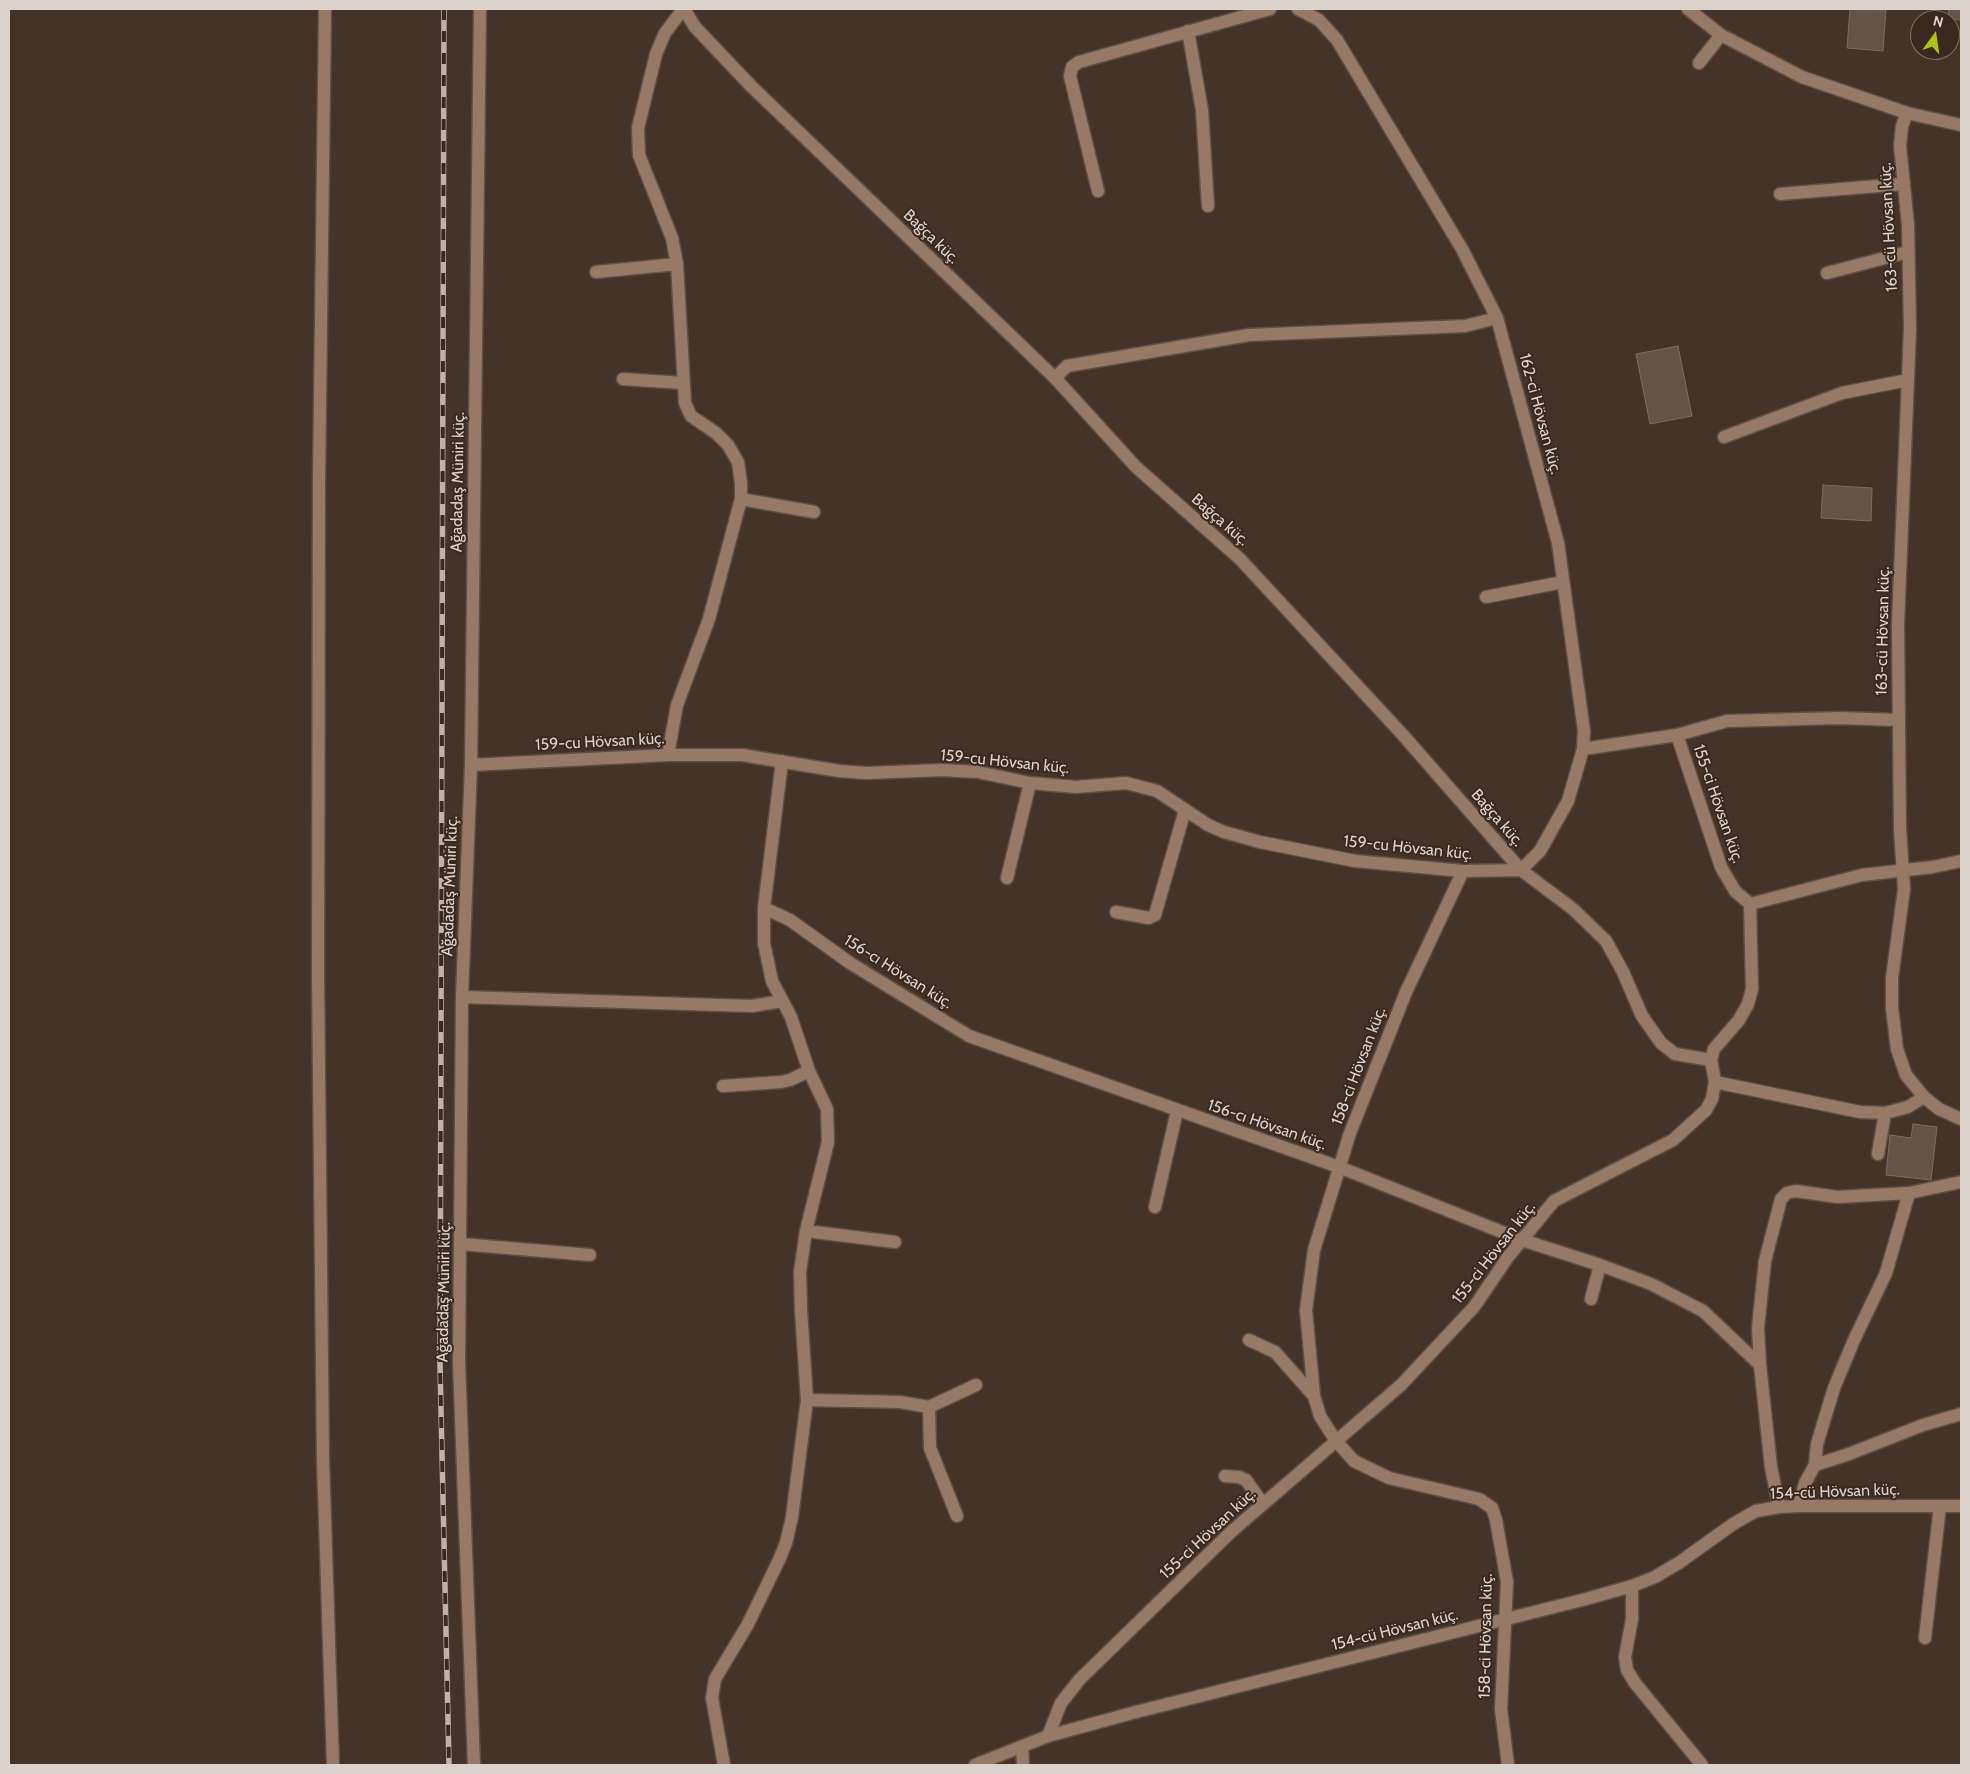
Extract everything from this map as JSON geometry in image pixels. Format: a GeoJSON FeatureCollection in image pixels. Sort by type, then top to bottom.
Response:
{"type":"FeatureCollection","features":[{"type":"Feature","properties":{"kind":"street"},"geometry":{"type":"LineString","coordinates":[[325,9],[318,480],[318,976],[324,1459],[333,1765]]}},
{"type":"Feature","properties":{"kind":"street","name":"Ağadadaş Müniri küç."},"geometry":{"type":"LineString","coordinates":[[474,1765],[459,1362],[462,997],[471,764],[480,9]]}},
{"type":"Feature","properties":{"kind":"street"},"geometry":{"type":"LineString","coordinates":[[668,755],[677,705],[709,619],[741,499],[738,462],[728,445],[716,433],[691,416],[685,403],[677,264],[672,238],[639,155],[638,128],[656,54],[665,33],[684,9]]}},
{"type":"Feature","properties":{"kind":"street","name":"Bağça küç."},"geometry":{"type":"LineString","coordinates":[[684,9],[695,27],[751,86],[1055,378],[1136,467],[1240,559],[1402,734],[1521,870],[1573,909],[1606,941],[1624,972],[1642,1016],[1661,1044],[1675,1054],[1711,1060]]}},
{"type":"Feature","properties":{"kind":"street"},"geometry":{"type":"LineString","coordinates":[[1098,191],[1072,87],[1070,76],[1072,67],[1079,62],[1270,9]]}},
{"type":"Feature","properties":{"kind":"street","name":"162-ci Hövsan küç."},"geometry":{"type":"LineString","coordinates":[[1298,9],[1318,20],[1337,40],[1462,249],[1497,318],[1558,543],[1584,731],[1583,749],[1568,801],[1540,851],[1521,870]]}},
{"type":"Feature","properties":{"kind":"street"},"geometry":{"type":"LineString","coordinates":[[1688,9],[1721,35],[1802,77],[1907,113],[1961,125]]}},
{"type":"Feature","properties":{"kind":"street"},"geometry":{"type":"LineString","coordinates":[[1188,31],[1202,110],[1208,206]]}},
{"type":"Feature","properties":{"kind":"street"},"geometry":{"type":"LineString","coordinates":[[1699,63],[1721,35]]}},
{"type":"Feature","properties":{"kind":"street","name":"163-cü Hövsan küç."},"geometry":{"type":"LineString","coordinates":[[1907,113],[1902,126],[1900,146],[1908,225],[1910,329],[1898,624],[1900,829],[1904,890],[1892,978],[1892,1008],[1897,1049],[1906,1076],[1924,1097],[1960,1122]]}},
{"type":"Feature","properties":{"kind":"street"},"geometry":{"type":"LineString","coordinates":[[1780,194],[1903,184]]}},
{"type":"Feature","properties":{"kind":"street"},"geometry":{"type":"LineString","coordinates":[[1827,273],[1908,252]]}},
{"type":"Feature","properties":{"kind":"street"},"geometry":{"type":"LineString","coordinates":[[596,272],[677,264]]}},
{"type":"Feature","properties":{"kind":"street"},"geometry":{"type":"LineString","coordinates":[[1055,378],[1067,366],[1076,364],[1249,335],[1457,327],[1497,318]]}},
{"type":"Feature","properties":{"kind":"street"},"geometry":{"type":"LineString","coordinates":[[623,379],[683,383]]}},
{"type":"Feature","properties":{"kind":"street"},"geometry":{"type":"LineString","coordinates":[[1724,438],[1842,393],[1908,380]]}},
{"type":"Feature","properties":{"kind":"street"},"geometry":{"type":"LineString","coordinates":[[741,499],[814,512]]}},
{"type":"Feature","properties":{"kind":"street"},"geometry":{"type":"LineString","coordinates":[[1486,598],[1563,582]]}},
{"type":"Feature","properties":{"kind":"street"},"geometry":{"type":"LineString","coordinates":[[1583,749],[1677,735],[1727,721],[1839,718],[1899,720]]}},
{"type":"Feature","properties":{"kind":"street","name":"155-ci Hövsan küç."},"geometry":{"type":"LineString","coordinates":[[1677,735],[1721,867],[1735,891],[1750,904]]}},
{"type":"Feature","properties":{"kind":"street","name":"159-cu Hövsan küç."},"geometry":{"type":"LineString","coordinates":[[471,764],[668,755],[742,755],[839,771],[942,770],[978,772],[1030,783],[1076,787],[1126,783],[1157,791],[1208,825],[1224,832],[1260,842],[1355,861],[1463,871],[1521,870]]}},
{"type":"Feature","properties":{"kind":"street"},"geometry":{"type":"LineString","coordinates":[[724,1765],[712,1698],[716,1679],[748,1624],[786,1543],[792,1517],[807,1400],[800,1310],[800,1272],[806,1231],[828,1142],[827,1109],[809,1071],[791,1017],[772,981],[764,943],[764,908],[782,761]]}},
{"type":"Feature","properties":{"kind":"street"},"geometry":{"type":"LineString","coordinates":[[1007,878],[1030,783]]}},
{"type":"Feature","properties":{"kind":"street"},"geometry":{"type":"LineString","coordinates":[[1116,912],[1149,918],[1155,915],[1186,810]]}},
{"type":"Feature","properties":{"kind":"street"},"geometry":{"type":"LineString","coordinates":[[1711,1060],[1714,1049],[1740,1020],[1748,1004],[1752,989],[1750,904],[1862,875],[1933,867],[1961,861]]}},
{"type":"Feature","properties":{"kind":"street","name":"158-ci Hövsan küç."},"geometry":{"type":"LineString","coordinates":[[1463,871],[1406,992],[1350,1133],[1314,1250],[1306,1310],[1314,1396],[1320,1416],[1336,1441],[1354,1461],[1389,1478],[1479,1499],[1492,1508],[1496,1520],[1507,1582],[1501,1709],[1508,1765]]}},
{"type":"Feature","properties":{"kind":"street","name":"156-cı Hövsan küç."},"geometry":{"type":"LineString","coordinates":[[764,908],[790,920],[850,963],[969,1036],[1339,1167],[1522,1240],[1600,1265],[1651,1284],[1703,1311],[1760,1365]]}},
{"type":"Feature","properties":{"kind":"street"},"geometry":{"type":"LineString","coordinates":[[462,997],[752,1006],[782,1001]]}},
{"type":"Feature","properties":{"kind":"street","name":"155-ci Hövsan küç."},"geometry":{"type":"LineString","coordinates":[[1048,1736],[1061,1703],[1080,1679],[1232,1531],[1401,1385],[1474,1308],[1508,1257],[1554,1201],[1673,1140],[1706,1110],[1712,1100],[1715,1082],[1711,1060]]}},
{"type":"Feature","properties":{"kind":"street"},"geometry":{"type":"LineString","coordinates":[[723,1086],[781,1082],[809,1071]]}},
{"type":"Feature","properties":{"kind":"street"},"geometry":{"type":"LineString","coordinates":[[1715,1082],[1860,1112],[1886,1113],[1908,1107],[1924,1097]]}},
{"type":"Feature","properties":{"kind":"street"},"geometry":{"type":"LineString","coordinates":[[1155,1208],[1177,1111]]}},
{"type":"Feature","properties":{"kind":"street"},"geometry":{"type":"LineString","coordinates":[[1878,1154],[1886,1113]]}},
{"type":"Feature","properties":{"kind":"street"},"geometry":{"type":"LineString","coordinates":[[1779,1507],[1771,1467],[1758,1328],[1764,1261],[1781,1199],[1787,1193],[1796,1191],[1837,1197],[1908,1194],[1961,1182]]}},
{"type":"Feature","properties":{"kind":"street"},"geometry":{"type":"LineString","coordinates":[[1799,1506],[1805,1483],[1814,1465],[1817,1444],[1834,1388],[1854,1340],[1886,1273],[1908,1194]]}},
{"type":"Feature","properties":{"kind":"street"},"geometry":{"type":"LineString","coordinates":[[806,1231],[895,1242]]}},
{"type":"Feature","properties":{"kind":"street"},"geometry":{"type":"LineString","coordinates":[[461,1244],[590,1255]]}},
{"type":"Feature","properties":{"kind":"street"},"geometry":{"type":"LineString","coordinates":[[1592,1299],[1600,1265]]}},
{"type":"Feature","properties":{"kind":"street"},"geometry":{"type":"LineString","coordinates":[[1249,1340],[1275,1352],[1314,1396]]}},
{"type":"Feature","properties":{"kind":"street"},"geometry":{"type":"LineString","coordinates":[[807,1400],[900,1402],[929,1407],[976,1385]]}},
{"type":"Feature","properties":{"kind":"street"},"geometry":{"type":"LineString","coordinates":[[929,1407],[930,1448],[958,1516]]}},
{"type":"Feature","properties":{"kind":"street"},"geometry":{"type":"LineString","coordinates":[[1814,1465],[1849,1454],[1923,1424],[1961,1414]]}},
{"type":"Feature","properties":{"kind":"street"},"geometry":{"type":"LineString","coordinates":[[1225,1476],[1239,1477],[1246,1480],[1263,1504]]}},
{"type":"Feature","properties":{"kind":"street","name":"154-cü Hövsan küç."},"geometry":{"type":"LineString","coordinates":[[975,1765],[1048,1736],[1136,1712],[1632,1586],[1655,1577],[1680,1562],[1733,1524],[1756,1511],[1799,1506],[1961,1506]]}},
{"type":"Feature","properties":{"kind":"street"},"geometry":{"type":"LineString","coordinates":[[1925,1638],[1940,1506]]}},
{"type":"Feature","properties":{"kind":"street"},"geometry":{"type":"LineString","coordinates":[[1632,1586],[1632,1619],[1624,1657],[1627,1670],[1634,1683],[1702,1765]]}},
{"type":"Feature","properties":{"kind":"street"},"geometry":{"type":"LineString","coordinates":[[1022,1747],[1023,1765]]}},
{"type":"Feature","properties":{"kind":"building"},"geometry":{"type":"Polygon","coordinates":[[[1850,9],[1886,10],[1883,51],[1847,48],[1850,9]]]}},
{"type":"Feature","properties":{"kind":"building"},"geometry":{"type":"Polygon","coordinates":[[[1961,9],[1961,20],[1960,10],[1949,10],[1961,9]]]}},
{"type":"Feature","properties":{"kind":"building"},"geometry":{"type":"Polygon","coordinates":[[[1678,346],[1692,416],[1650,424],[1636,354],[1678,346]]]}},
{"type":"Feature","properties":{"kind":"building"},"geometry":{"type":"Polygon","coordinates":[[[1823,485],[1872,488],[1871,521],[1821,518],[1823,485]]]}},
{"type":"Feature","properties":{"kind":"building"},"geometry":{"type":"Polygon","coordinates":[[[1913,1124],[1937,1127],[1931,1180],[1886,1175],[1890,1135],[1911,1138],[1913,1124]]]}},
{"type":"Feature","properties":{"kind":"railway"},"geometry":{"type":"LineString","coordinates":[[444,9],[440,1365],[449,1765]]}}]}
